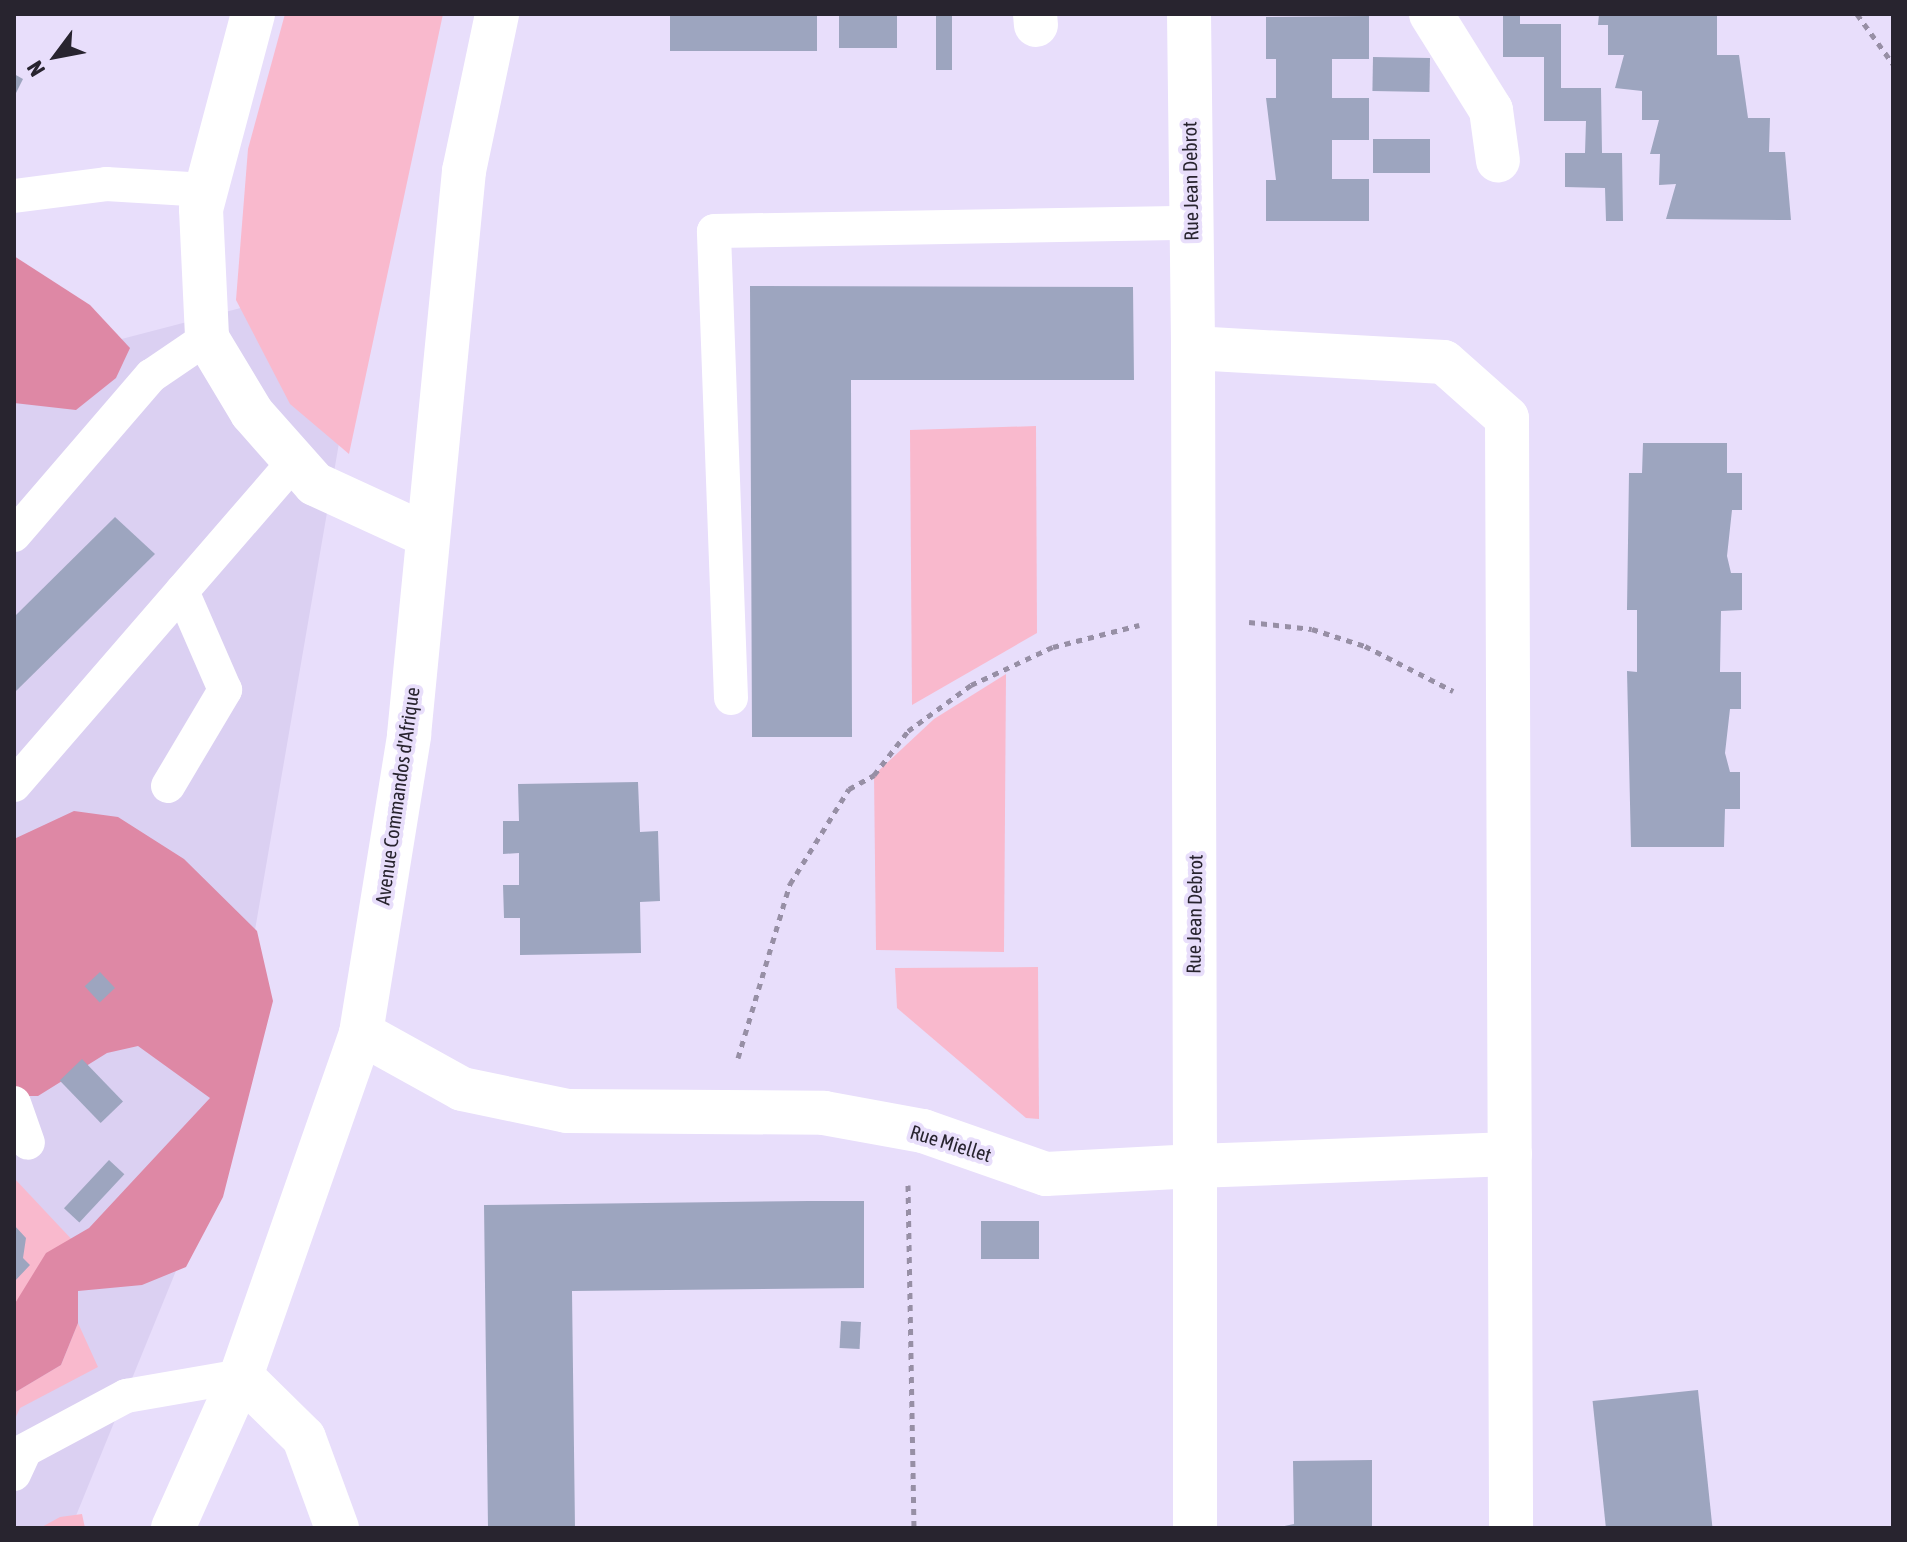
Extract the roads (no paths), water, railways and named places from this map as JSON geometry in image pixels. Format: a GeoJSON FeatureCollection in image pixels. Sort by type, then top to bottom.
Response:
{"type":"FeatureCollection","features":[{"type":"Feature","properties":{"kind":"street"},"geometry":{"type":"LineString","coordinates":[[253,14],[206,190],[207,338],[252,413],[315,484],[428,536]]}},
{"type":"Feature","properties":{"kind":"street","name":"Avenue Commandos d'Afrique"},"geometry":{"type":"LineString","coordinates":[[173,1528],[241,1376],[361,1033],[409,735],[464,171],[497,14]]}},
{"type":"Feature","properties":{"kind":"street","name":"Rue Jean Debrot"},"geometry":{"type":"LineString","coordinates":[[1189,14],[1198,618],[1195,1166]]}},
{"type":"Feature","properties":{"kind":"street"},"geometry":{"type":"LineString","coordinates":[[1431,14],[1491,110],[1498,161]]}},
{"type":"Feature","properties":{"kind":"street"},"geometry":{"type":"LineString","coordinates":[[1193,348],[1444,362],[1507,418],[1511,1528]]}},
{"type":"Feature","properties":{"kind":"street","name":"Rue Miellet"},"geometry":{"type":"LineString","coordinates":[[361,1033],[462,1089],[567,1111],[724,1117],[824,1113],[923,1131],[1046,1174],[1195,1166]]}},
{"type":"Feature","properties":{"kind":"street"},"geometry":{"type":"LineString","coordinates":[[1195,1528],[1195,1166],[1510,1154]]}},
{"type":"Feature","properties":{"kind":"street"},"geometry":{"type":"LineString","coordinates":[[241,1376],[304,1438],[337,1528]]}},
{"type":"Feature","properties":{"kind":"lane"},"geometry":{"type":"LineString","coordinates":[[14,196],[106,184],[206,190]]}},
{"type":"Feature","properties":{"kind":"lane"},"geometry":{"type":"LineString","coordinates":[[731,698],[714,231],[1191,223]]}},
{"type":"Feature","properties":{"kind":"lane"},"geometry":{"type":"LineString","coordinates":[[14,535],[151,376],[207,338]]}},
{"type":"Feature","properties":{"kind":"lane"},"geometry":{"type":"LineString","coordinates":[[14,785],[295,461]]}},
{"type":"Feature","properties":{"kind":"lane"},"geometry":{"type":"LineString","coordinates":[[168,786],[225,690],[182,591]]}},
{"type":"Feature","properties":{"kind":"lane"},"geometry":{"type":"LineString","coordinates":[[14,1103],[28,1143]]}},
{"type":"Feature","properties":{"kind":"lane"},"geometry":{"type":"LineString","coordinates":[[14,1474],[25,1450],[126,1396],[241,1376]]}}]}
